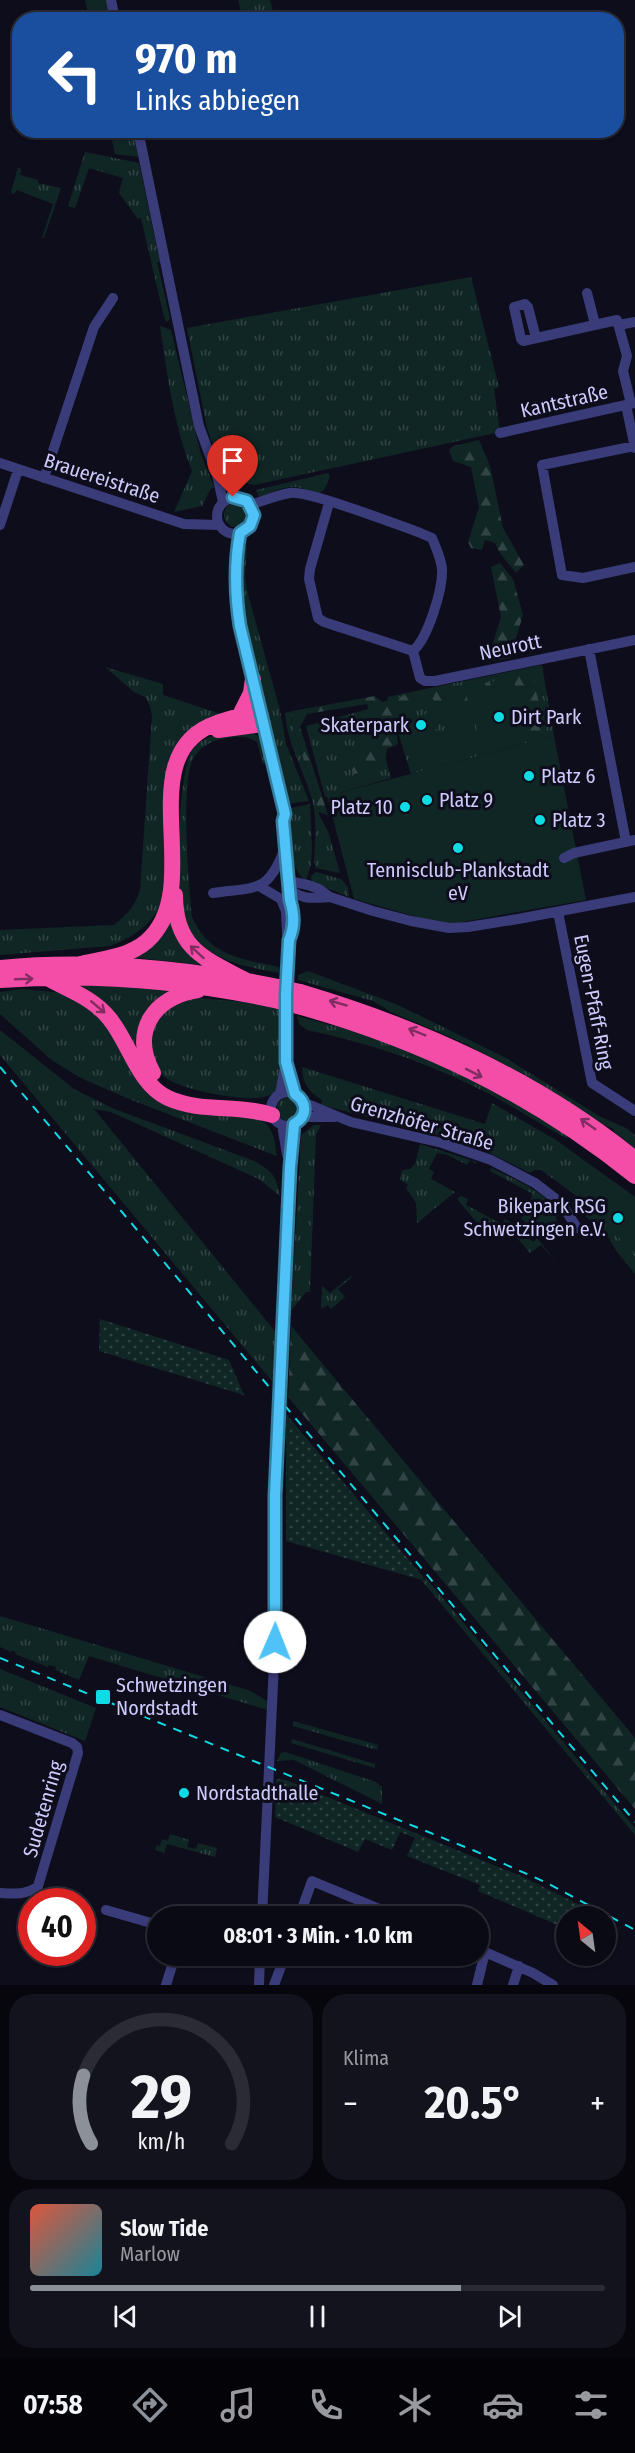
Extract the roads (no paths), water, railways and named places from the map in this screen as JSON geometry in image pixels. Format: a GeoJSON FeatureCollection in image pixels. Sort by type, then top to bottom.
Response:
{"type":"FeatureCollection","features":[{"type":"Feature","properties":{"kind":"highway"},"geometry":{"type":"LineString","coordinates":[[240,715],[251,693],[253,679]]}},
{"type":"Feature","properties":{"kind":"highway"},"geometry":{"type":"LineString","coordinates":[[81,964],[138,948],[152,937],[161,924],[167,907],[170,885],[173,775],[177,757],[186,741],[196,733],[240,715],[262,720]]}},
{"type":"Feature","properties":{"kind":"highway"},"geometry":{"type":"LineString","coordinates":[[262,720],[218,730],[203,736],[183,755],[177,778],[175,903],[181,930],[188,943],[200,956],[247,981],[279,994],[394,1022],[468,1054],[563,1107],[635,1159]]}},
{"type":"Feature","properties":{"kind":"highway"},"geometry":{"type":"LineString","coordinates":[[0,968],[81,964],[152,967],[247,981]]}},
{"type":"Feature","properties":{"kind":"highway"},"geometry":{"type":"LineString","coordinates":[[0,980],[47,978],[126,980],[279,994]]}},
{"type":"Feature","properties":{"kind":"highway"},"geometry":{"type":"LineString","coordinates":[[47,978],[82,995],[108,1016],[145,1079],[156,1090],[168,1097],[195,1106],[277,1109]]}},
{"type":"Feature","properties":{"kind":"highway"},"geometry":{"type":"LineString","coordinates":[[214,989],[194,991],[173,997],[154,1012],[143,1038],[144,1052],[153,1074],[173,1090],[277,1109]]}},
{"type":"Feature","properties":{"kind":"highway"},"geometry":{"type":"LineString","coordinates":[[299,999],[383,1032],[491,1081],[571,1129],[635,1176]]}},
{"type":"Feature","properties":{"kind":"street"},"geometry":{"type":"LineString","coordinates":[[140,138],[199,426],[228,500]]}},
{"type":"Feature","properties":{"kind":"street"},"geometry":{"type":"LineString","coordinates":[[587,293],[595,324]]}},
{"type":"Feature","properties":{"kind":"street"},"geometry":{"type":"LineString","coordinates":[[44,478],[94,327],[113,298]]}},
{"type":"Feature","properties":{"kind":"street"},"geometry":{"type":"LineString","coordinates":[[513,303],[525,304],[528,307],[536,338],[617,320],[627,356],[623,371],[631,404],[635,448],[542,465],[562,575],[583,578],[635,567]]}},
{"type":"Feature","properties":{"kind":"street"},"geometry":{"type":"LineString","coordinates":[[619,325],[635,322]]}},
{"type":"Feature","properties":{"kind":"street","name":"Kantstraße"},"geometry":{"type":"LineString","coordinates":[[500,433],[631,404]]}},
{"type":"Feature","properties":{"kind":"street","name":"Brauereistraße"},"geometry":{"type":"LineString","coordinates":[[0,463],[172,521],[192,525],[218,519]]}},
{"type":"Feature","properties":{"kind":"street"},"geometry":{"type":"LineString","coordinates":[[0,525],[18,470]]}},
{"type":"Feature","properties":{"kind":"street"},"geometry":{"type":"LineString","coordinates":[[252,510],[278,497],[299,493],[329,502],[432,538],[439,554],[442,571],[438,598],[422,643],[413,651],[318,618],[309,579],[329,502]]}},
{"type":"Feature","properties":{"kind":"street"},"geometry":{"type":"LineString","coordinates":[[228,500],[242,499],[252,510],[250,526],[240,533],[228,533]]}},
{"type":"Feature","properties":{"kind":"street"},"geometry":{"type":"LineString","coordinates":[[228,500],[218,519],[228,533],[236,556]]}},
{"type":"Feature","properties":{"kind":"street"},"geometry":{"type":"LineString","coordinates":[[240,533],[236,556],[236,597],[285,814],[283,821],[292,932],[289,940],[286,994],[286,1062],[277,1109],[290,1167]]}},
{"type":"Feature","properties":{"kind":"street","name":"Neurott"},"geometry":{"type":"LineString","coordinates":[[413,651],[420,678],[424,681],[435,681],[635,640]]}},
{"type":"Feature","properties":{"kind":"street"},"geometry":{"type":"LineString","coordinates":[[564,858],[574,852],[631,841],[589,649]]}},
{"type":"Feature","properties":{"kind":"street"},"geometry":{"type":"LineString","coordinates":[[213,893],[259,886],[272,876],[286,847]]}},
{"type":"Feature","properties":{"kind":"street"},"geometry":{"type":"LineString","coordinates":[[289,884],[319,889],[330,897]]}},
{"type":"Feature","properties":{"kind":"street"},"geometry":{"type":"LineString","coordinates":[[289,884],[299,896],[330,897],[411,921],[450,928],[558,912],[635,897]]}},
{"type":"Feature","properties":{"kind":"street"},"geometry":{"type":"LineString","coordinates":[[259,886],[290,907]]}},
{"type":"Feature","properties":{"kind":"street"},"geometry":{"type":"LineString","coordinates":[[290,907],[307,898]]}},
{"type":"Feature","properties":{"kind":"street","name":"Eugen-Pfaff-Ring"},"geometry":{"type":"LineString","coordinates":[[558,912],[592,1083],[635,1111]]}},
{"type":"Feature","properties":{"kind":"street"},"geometry":{"type":"LineString","coordinates":[[263,1906],[274,1663],[275,1496],[290,1167],[299,1121],[299,1098],[286,1062]]}},
{"type":"Feature","properties":{"kind":"street"},"geometry":{"type":"LineString","coordinates":[[277,1109],[299,1098]]}},
{"type":"Feature","properties":{"kind":"street"},"geometry":{"type":"LineString","coordinates":[[299,1098],[340,1117]]}},
{"type":"Feature","properties":{"kind":"street","name":"Grenzhöfer Straße"},"geometry":{"type":"LineString","coordinates":[[277,1109],[299,1121],[340,1117],[351,1122],[442,1143],[491,1161],[535,1183],[561,1203],[577,1228]]}},
{"type":"Feature","properties":{"kind":"street","name":"Sudetenring"},"geometry":{"type":"LineString","coordinates":[[0,1714],[72,1743],[78,1753],[38,1886],[32,1891],[23,1893],[0,1893]]}},
{"type":"Feature","properties":{"kind":"street"},"geometry":{"type":"LineString","coordinates":[[303,1906],[312,1881],[372,1906]]}},
{"type":"Feature","properties":{"kind":"street"},"geometry":{"type":"LineString","coordinates":[[106,1910],[147,1922]]}},
{"type":"Feature","properties":{"kind":"street"},"geometry":{"type":"LineString","coordinates":[[489,1954],[519,1966],[553,1985]]}},
{"type":"Feature","properties":{"kind":"street"},"geometry":{"type":"LineString","coordinates":[[166,1985],[172,1966]]}},
{"type":"Feature","properties":{"kind":"street"},"geometry":{"type":"LineString","coordinates":[[259,1985],[260,1966]]}},
{"type":"Feature","properties":{"kind":"street"},"geometry":{"type":"LineString","coordinates":[[274,1985],[281,1966]]}},
{"type":"Feature","properties":{"kind":"street"},"geometry":{"type":"LineString","coordinates":[[477,1985],[480,1966]]}},
{"type":"Feature","properties":{"kind":"street"},"geometry":{"type":"LineString","coordinates":[[513,1985],[519,1966]]}},
{"type":"Feature","properties":{"kind":"railway"},"geometry":{"type":"LineString","coordinates":[[0,1067],[635,1822]]}},
{"type":"Feature","properties":{"kind":"railway"},"geometry":{"type":"LineString","coordinates":[[0,1658],[475,1851],[545,1882],[635,1930]]}},
{"type":"Feature","properties":{"kind":"place","name":"Dirt Park"},"geometry":{"type":"Point","coordinates":[499,717]}},
{"type":"Feature","properties":{"kind":"place","name":"Skaterpark"},"geometry":{"type":"Point","coordinates":[421,725]}},
{"type":"Feature","properties":{"kind":"place","name":"Platz 6"},"geometry":{"type":"Point","coordinates":[529,776]}},
{"type":"Feature","properties":{"kind":"place","name":"Platz 9"},"geometry":{"type":"Point","coordinates":[427,800]}},
{"type":"Feature","properties":{"kind":"place","name":"Platz 10"},"geometry":{"type":"Point","coordinates":[405,807]}},
{"type":"Feature","properties":{"kind":"place","name":"Platz 3"},"geometry":{"type":"Point","coordinates":[540,820]}},
{"type":"Feature","properties":{"kind":"place","name":"Tennisclub-Plankstadt eV"},"geometry":{"type":"Point","coordinates":[458,848]}},
{"type":"Feature","properties":{"kind":"place","name":"Bikepark RSG Schwetzingen e.V."},"geometry":{"type":"Point","coordinates":[618,1218]}},
{"type":"Feature","properties":{"kind":"place","name":"Schwetzingen Nordstadt"},"geometry":{"type":"Point","coordinates":[103,1697]}},
{"type":"Feature","properties":{"kind":"place","name":"Nordstadthalle"},"geometry":{"type":"Point","coordinates":[184,1793]}}]}
